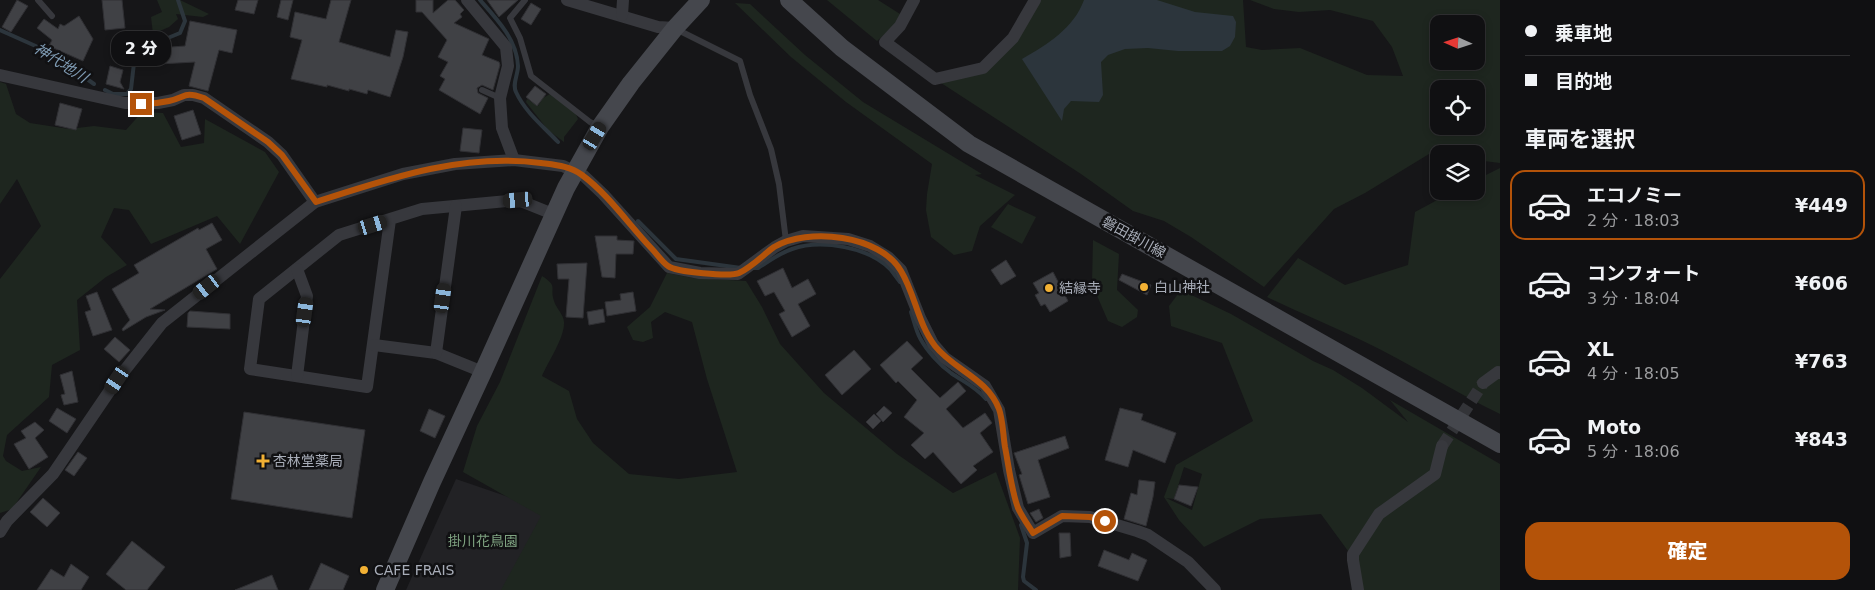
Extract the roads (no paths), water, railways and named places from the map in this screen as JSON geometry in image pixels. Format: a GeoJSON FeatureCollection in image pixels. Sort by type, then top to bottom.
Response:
{"type":"FeatureCollection","features":[{"type":"Feature","properties":{"kind":"main road"},"geometry":{"type":"LineString","coordinates":[[385,590],[553,214],[575,170],[600,127],[631,83],[675,28],[701,0]]}},
{"type":"Feature","properties":{"kind":"main road","name":"磐田掛川線"},"geometry":{"type":"LineString","coordinates":[[789,0],[842,48],[968,144],[1500,444]]}},
{"type":"Feature","properties":{"kind":"street"},"geometry":{"type":"LineString","coordinates":[[467,0],[506,47],[508,66],[500,98],[502,128],[514,160]]}},
{"type":"Feature","properties":{"kind":"street"},"geometry":{"type":"LineString","coordinates":[[568,0],[658,27],[675,28]]}},
{"type":"Feature","properties":{"kind":"street"},"geometry":{"type":"LineString","coordinates":[[622,15],[623,0]]}},
{"type":"Feature","properties":{"kind":"street"},"geometry":{"type":"LineString","coordinates":[[914,0],[900,26],[884,42],[935,79],[984,68],[1013,38],[1035,0]]}},
{"type":"Feature","properties":{"kind":"street"},"geometry":{"type":"LineString","coordinates":[[0,75],[98,99],[125,103],[158,104],[184,95],[193,94],[204,98],[268,142],[282,155],[316,202]]}},
{"type":"Feature","properties":{"kind":"street"},"geometry":{"type":"LineString","coordinates":[[0,532],[7,521],[53,474],[117,380],[162,323],[316,202],[403,174],[455,164],[514,160],[563,166],[575,170],[603,194],[669,267],[700,273],[738,274],[786,241],[803,236],[848,239],[870,246],[888,257],[901,270],[920,318],[933,344],[945,358],[985,386],[999,410],[1009,470],[1018,508],[1033,533],[1062,516],[1090,517],[1137,531],[1148,535],[1188,562],[1215,590]]}},
{"type":"Feature","properties":{"kind":"street"},"geometry":{"type":"LineString","coordinates":[[390,220],[367,386],[250,369],[259,299],[339,236],[422,209],[518,200],[553,214]]}},
{"type":"Feature","properties":{"kind":"street"},"geometry":{"type":"LineString","coordinates":[[436,353],[456,206]]}},
{"type":"Feature","properties":{"kind":"street"},"geometry":{"type":"LineString","coordinates":[[297,376],[308,296],[298,269]]}},
{"type":"Feature","properties":{"kind":"street"},"geometry":{"type":"LineString","coordinates":[[374,346],[436,353],[483,372]]}},
{"type":"Feature","properties":{"kind":"street"},"geometry":{"type":"LineString","coordinates":[[1483,383],[1498,372],[1500,373]]}},
{"type":"Feature","properties":{"kind":"street"},"geometry":{"type":"LineString","coordinates":[[1358,590],[1353,560],[1354,554],[1379,514],[1435,474],[1442,446]]}},
{"type":"Feature","properties":{"kind":"lane"},"geometry":{"type":"LineString","coordinates":[[38,0],[52,16]]}},
{"type":"Feature","properties":{"kind":"lane"},"geometry":{"type":"LineString","coordinates":[[525,0],[510,18],[520,38],[531,76],[590,122],[600,127]]}},
{"type":"Feature","properties":{"kind":"lane"},"geometry":{"type":"LineString","coordinates":[[675,28],[740,61],[750,95],[771,149],[779,184],[786,241]]}},
{"type":"Feature","properties":{"kind":"lane"},"geometry":{"type":"LineString","coordinates":[[482,90],[500,98]]}},
{"type":"Feature","properties":{"kind":"waterway","name":"神代地川"},"geometry":{"type":"LineString","coordinates":[[105,90],[113,94],[127,94],[131,89],[134,63],[141,49],[180,33],[185,21],[178,0]]}},
{"type":"Feature","properties":{"kind":"waterway","name":"神代地川"},"geometry":{"type":"LineString","coordinates":[[480,0],[505,30],[514,47],[518,66],[515,89],[520,99],[530,113],[558,142]]}},
{"type":"Feature","properties":{"kind":"waterway","name":"神代地川"},"geometry":{"type":"LineString","coordinates":[[0,30],[49,52],[94,84]]}},
{"type":"Feature","properties":{"kind":"waterway","name":"神代地川"},"geometry":{"type":"LineString","coordinates":[[638,221],[676,259],[741,268]]}},
{"type":"Feature","properties":{"kind":"waterway","name":"神代地川"},"geometry":{"type":"LineString","coordinates":[[753,268],[758,268],[792,249],[804,246],[831,245],[844,247],[871,256],[891,270],[900,282]]}},
{"type":"Feature","properties":{"kind":"waterway","name":"神代地川"},"geometry":{"type":"LineString","coordinates":[[911,312],[926,348],[947,370],[974,388],[986,399]]}},
{"type":"Feature","properties":{"kind":"waterway","name":"神代地川"},"geometry":{"type":"LineString","coordinates":[[1021,525],[1027,543],[1023,577],[1024,581],[1036,590]]}},
{"type":"Feature","properties":{"kind":"tunnel"},"geometry":{"type":"LineString","coordinates":[[1442,446],[1483,383]]}},
{"type":"Feature","properties":{"kind":"place","name":"白山神社"},"geometry":{"type":"Point","coordinates":[1144,287]}},
{"type":"Feature","properties":{"kind":"place","name":"結縁寺"},"geometry":{"type":"Point","coordinates":[1049,288]}},
{"type":"Feature","properties":{"kind":"place","name":"杏林堂薬局"},"geometry":{"type":"Point","coordinates":[263,461]}},
{"type":"Feature","properties":{"kind":"place","name":"CAFE FRAIS"},"geometry":{"type":"Point","coordinates":[364,570]}},
{"type":"Feature","properties":{"kind":"park label","name":"掛川花鳥園"},"geometry":{"type":"Point","coordinates":[483,541]}}]}
